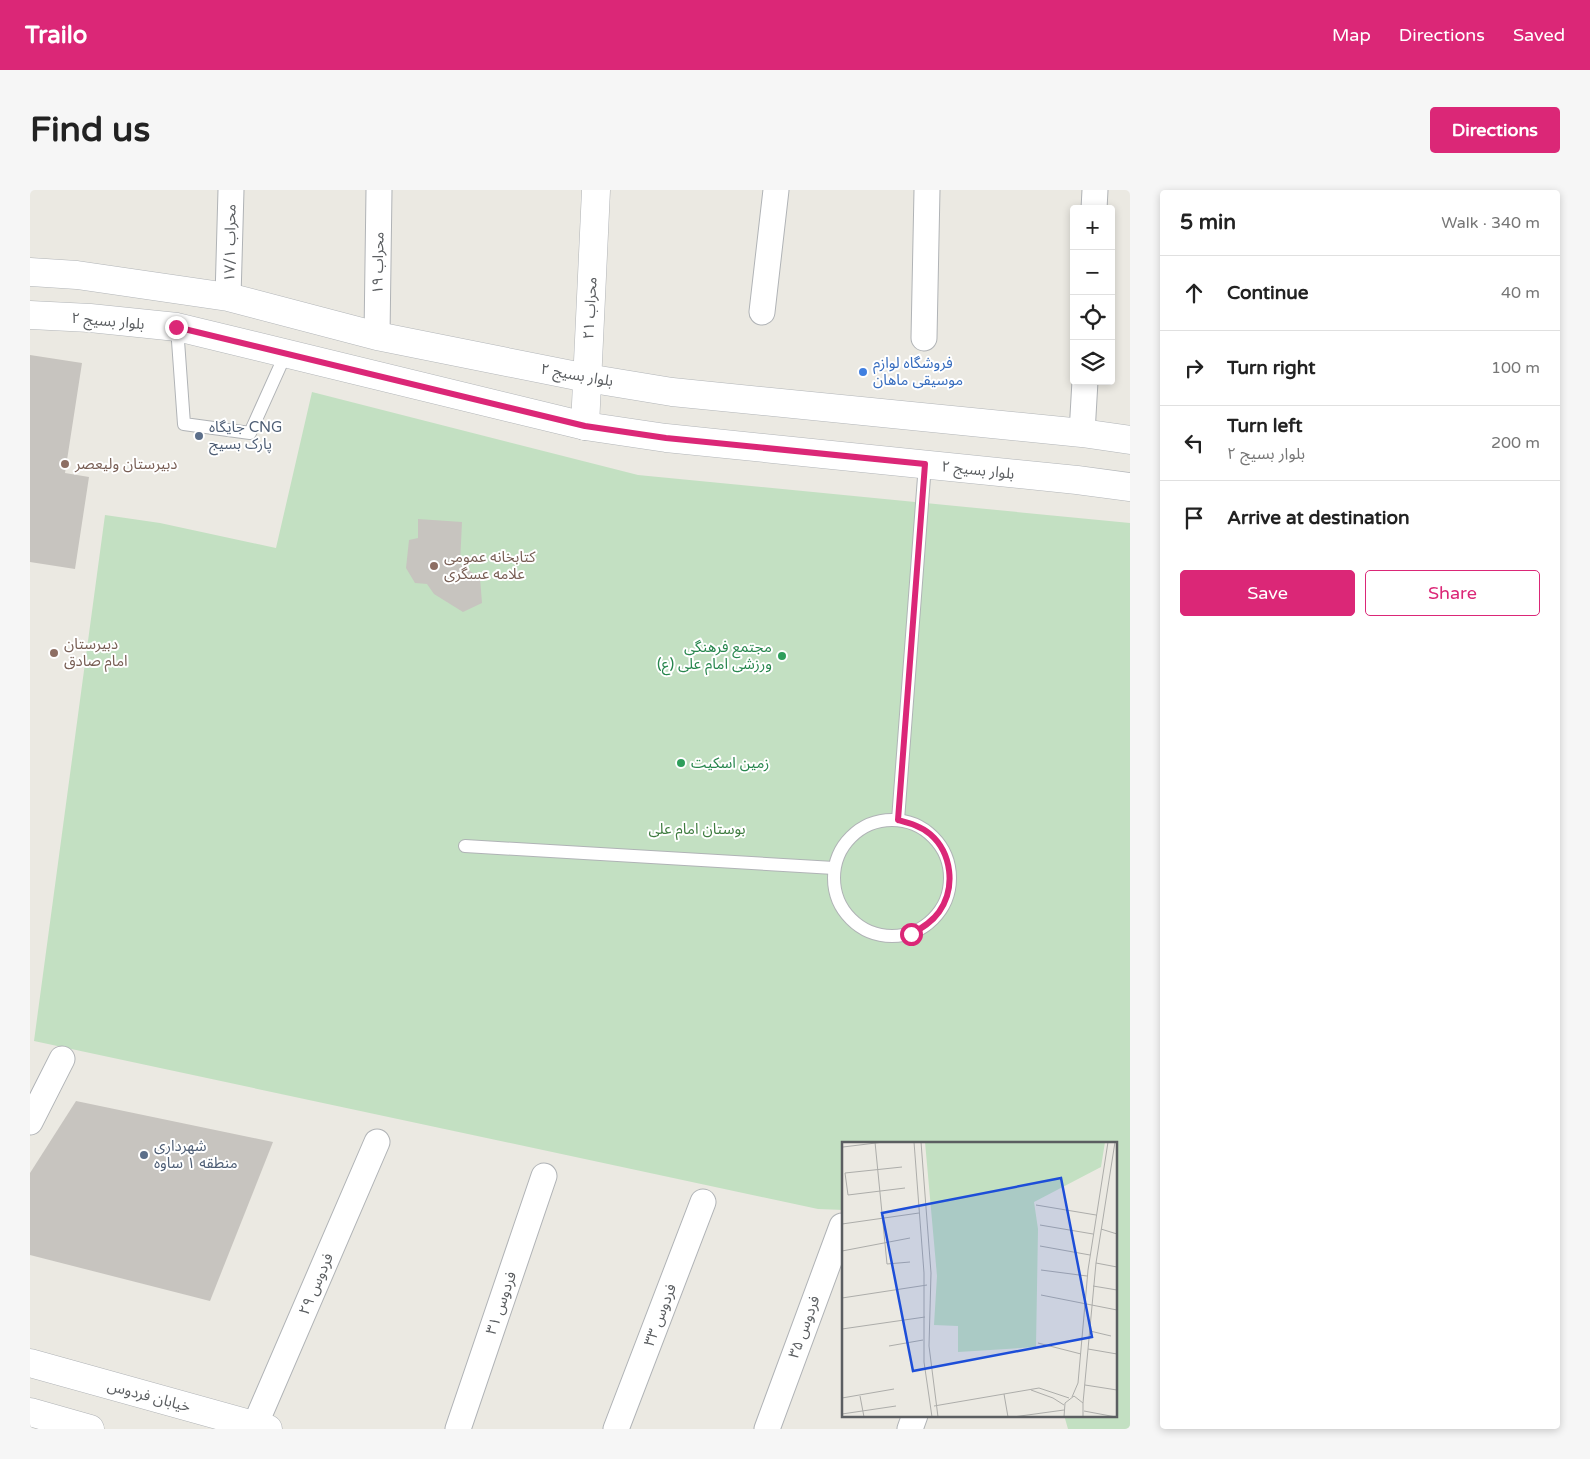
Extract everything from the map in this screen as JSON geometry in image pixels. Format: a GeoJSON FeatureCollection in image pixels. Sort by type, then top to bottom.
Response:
{"type":"FeatureCollection","features":[{"type":"Feature","properties":{"kind":"main road","name":"محراب ۲۱"},"geometry":{"type":"LineString","coordinates":[[585,426],[596,190]]}},
{"type":"Feature","properties":{"kind":"main road","name":"بلوار بسیج ۲"},"geometry":{"type":"LineString","coordinates":[[30,272],[77,275],[228,297],[377,336],[587,378],[672,392],[1082,433],[1130,440]]}},
{"type":"Feature","properties":{"kind":"main road","name":"بلوار بسیج ۲"},"geometry":{"type":"LineString","coordinates":[[30,315],[90,318],[176,327],[585,426],[666,438],[1130,487]]}},
{"type":"Feature","properties":{"kind":"main road","name":"خیابان فردوس"},"geometry":{"type":"LineString","coordinates":[[30,1363],[258,1428]]}},
{"type":"Feature","properties":{"kind":"main road"},"geometry":{"type":"LineString","coordinates":[[30,1412],[74,1427]]}},
{"type":"Feature","properties":{"kind":"street","name":"محراب ۱۷/۱"},"geometry":{"type":"LineString","coordinates":[[228,297],[231,190]]}},
{"type":"Feature","properties":{"kind":"street","name":"محراب ۱۹"},"geometry":{"type":"LineString","coordinates":[[377,336],[379,190]]}},
{"type":"Feature","properties":{"kind":"street"},"geometry":{"type":"LineString","coordinates":[[762,312],[776,190]]}},
{"type":"Feature","properties":{"kind":"street"},"geometry":{"type":"LineString","coordinates":[[924,338],[928,190]]}},
{"type":"Feature","properties":{"kind":"street"},"geometry":{"type":"LineString","coordinates":[[1094,205],[1095,190]]}},
{"type":"Feature","properties":{"kind":"street"},"geometry":{"type":"LineString","coordinates":[[1082,433],[1085,385]]}},
{"type":"Feature","properties":{"kind":"street"},"geometry":{"type":"LineString","coordinates":[[30,1122],[62,1059]]}},
{"type":"Feature","properties":{"kind":"street","name":"فردوس ۲۹"},"geometry":{"type":"LineString","coordinates":[[258,1428],[376,1142]]}},
{"type":"Feature","properties":{"kind":"street","name":"فردوس ۳۱"},"geometry":{"type":"LineString","coordinates":[[458,1429],[544,1176]]}},
{"type":"Feature","properties":{"kind":"street","name":"فردوس ۳۳"},"geometry":{"type":"LineString","coordinates":[[616,1429],[703,1202]]}},
{"type":"Feature","properties":{"kind":"street","name":"فردوس ۳۵"},"geometry":{"type":"LineString","coordinates":[[767,1429],[842,1226]]}},
{"type":"Feature","properties":{"kind":"street"},"geometry":{"type":"LineString","coordinates":[[910,1429],[915,1416]]}},
{"type":"Feature","properties":{"kind":"lane"},"geometry":{"type":"LineString","coordinates":[[176,327],[184,424],[250,433],[286,354]]}},
{"type":"Feature","properties":{"kind":"lane"},"geometry":{"type":"LineString","coordinates":[[898,820],[925,464]]}},
{"type":"Feature","properties":{"kind":"lane"},"geometry":{"type":"LineString","coordinates":[[898,820],[915,824],[930,833],[941,846],[948,862],[950,880],[947,897],[939,913],[927,925],[911,934],[894,937],[877,935],[861,928],[848,917],[838,902],[834,885],[834,868],[840,851],[850,837],[864,826],[880,821],[898,820]]}},
{"type":"Feature","properties":{"kind":"lane"},"geometry":{"type":"LineString","coordinates":[[465,846],[834,868]]}},
{"type":"Feature","properties":{"kind":"green space","name":"بوستان امام علی"},"geometry":{"type":"Polygon","coordinates":[[[312,392],[638,475],[1130,523],[1130,1429],[1068,1429],[1064,1416],[1118,1416],[1118,1142],[842,1142],[842,1210],[818,1209],[34,1041],[105,515],[160,523],[276,548],[312,392]]]}},
{"type":"Feature","properties":{"kind":"building","name":"دبیرستان ولیعصر"},"geometry":{"type":"Polygon","coordinates":[[[30,355],[82,363],[65,473],[89,477],[75,569],[30,562],[30,355]]]}},
{"type":"Feature","properties":{"kind":"building","name":"کتابخانه عمومی علامه عسگری"},"geometry":{"type":"Polygon","coordinates":[[[418,519],[462,522],[460,564],[480,578],[482,603],[463,612],[434,594],[427,584],[415,583],[406,568],[409,540],[418,538],[418,519]]]}},
{"type":"Feature","properties":{"kind":"building"},"geometry":{"type":"Polygon","coordinates":[[[76,1101],[273,1142],[210,1301],[30,1255],[30,1173],[76,1101]]]}},
{"type":"Feature","properties":{"kind":"place","name":"فروشگاه لوازم موسیقی ماهان"},"geometry":{"type":"Point","coordinates":[863,372]}},
{"type":"Feature","properties":{"kind":"place","name":"جایگاه CNG پارک بسیج"},"geometry":{"type":"Point","coordinates":[199,436]}},
{"type":"Feature","properties":{"kind":"place","name":"دبیرستان ولیعصر"},"geometry":{"type":"Point","coordinates":[65,464]}},
{"type":"Feature","properties":{"kind":"place","name":"کتابخانه عمومی علامه عسگری"},"geometry":{"type":"Point","coordinates":[434,566]}},
{"type":"Feature","properties":{"kind":"place","name":"دبیرستان امام صادق"},"geometry":{"type":"Point","coordinates":[54,653]}},
{"type":"Feature","properties":{"kind":"place","name":"مجتمع فرهنگی ورزشی امام علی (ع)"},"geometry":{"type":"Point","coordinates":[782,656]}},
{"type":"Feature","properties":{"kind":"place","name":"زمین اسکیت"},"geometry":{"type":"Point","coordinates":[681,763]}},
{"type":"Feature","properties":{"kind":"place","name":"شهرداری منطقه ۱ ساوه"},"geometry":{"type":"Point","coordinates":[144,1155]}},
{"type":"Feature","properties":{"kind":"route"},"geometry":{"type":"LineString","coordinates":[[176,327],[585,426],[666,438],[925,464],[898,820],[915,824],[930,833],[941,846],[948,862],[950,880],[947,897],[939,913],[927,925],[911,934]]}}]}
